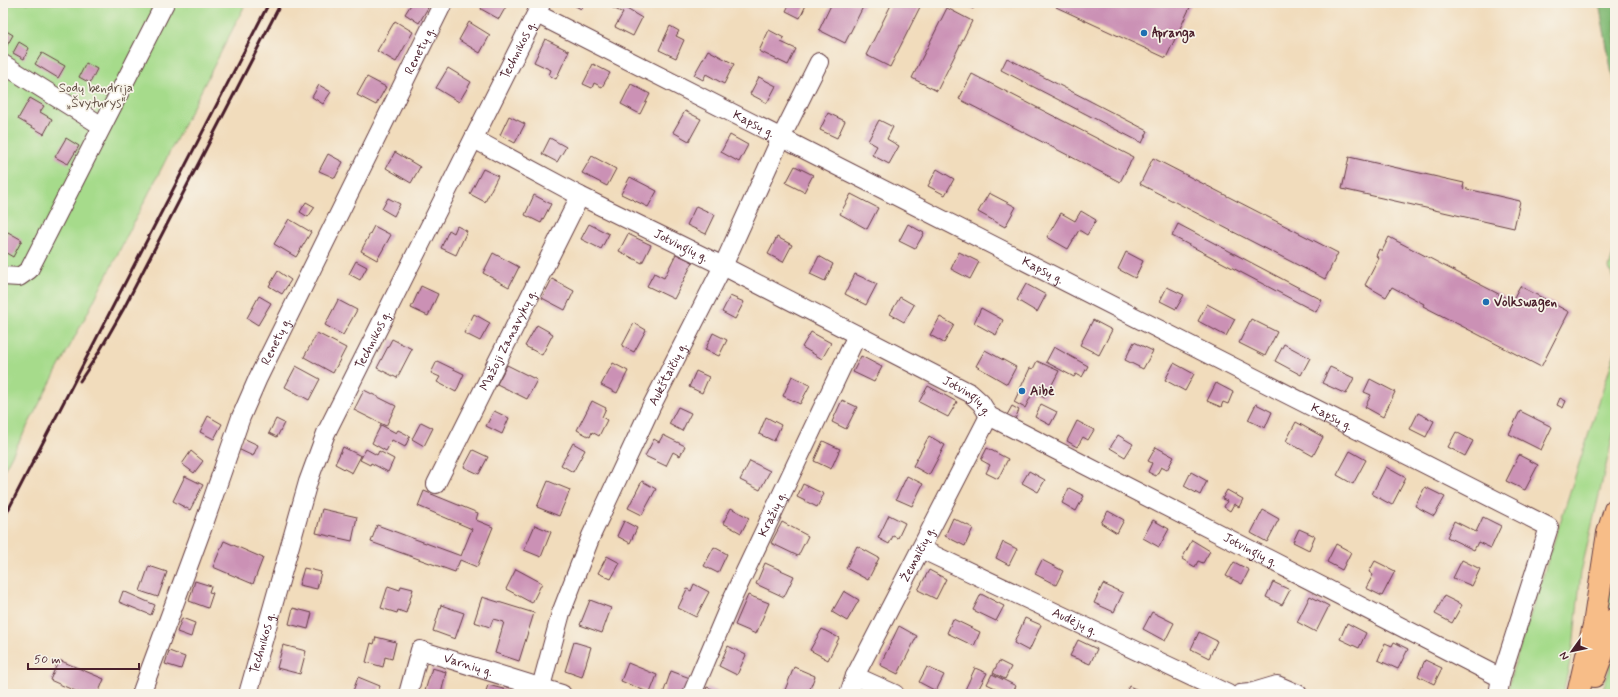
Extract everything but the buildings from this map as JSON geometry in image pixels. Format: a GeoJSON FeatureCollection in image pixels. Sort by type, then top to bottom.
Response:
{"type":"FeatureCollection","features":[{"type":"Feature","properties":{"kind":"main road"},"geometry":{"type":"LineString","coordinates":[[1578,694],[1594,625],[1608,533],[1615,510]]}},
{"type":"Feature","properties":{"kind":"main road"},"geometry":{"type":"LineString","coordinates":[[1588,694],[1615,619]]}},
{"type":"Feature","properties":{"kind":"street"},"geometry":{"type":"LineString","coordinates":[[11,276],[29,270],[165,3]]}},
{"type":"Feature","properties":{"kind":"street","name":"Renetų g."},"geometry":{"type":"LineString","coordinates":[[141,694],[205,521],[241,417],[258,378],[443,3]]}},
{"type":"Feature","properties":{"kind":"street","name":"Kapsų g."},"geometry":{"type":"LineString","coordinates":[[539,8],[781,138],[1549,527],[1500,686]]}},
{"type":"Feature","properties":{"kind":"street","name":"Technikos g."},"geometry":{"type":"LineString","coordinates":[[248,694],[308,482],[326,433],[539,8]]}},
{"type":"Feature","properties":{"kind":"street","name":"Aukštaičių g."},"geometry":{"type":"LineString","coordinates":[[540,691],[561,613],[591,536],[651,407],[723,266],[781,138],[819,62]]}},
{"type":"Feature","properties":{"kind":"street"},"geometry":{"type":"LineString","coordinates":[[3,64],[102,126]]}},
{"type":"Feature","properties":{"kind":"street","name":"Jotvingių g."},"geometry":{"type":"LineString","coordinates":[[474,139],[580,196],[723,266],[970,393],[981,403],[989,416],[1500,686]]}},
{"type":"Feature","properties":{"kind":"street","name":"Mažoji Zanavykų g."},"geometry":{"type":"LineString","coordinates":[[436,484],[580,196]]}},
{"type":"Feature","properties":{"kind":"street","name":"Kražių g."},"geometry":{"type":"LineString","coordinates":[[692,694],[733,597],[857,335]]}},
{"type":"Feature","properties":{"kind":"street","name":"Žemaičių g."},"geometry":{"type":"LineString","coordinates":[[849,694],[855,676],[989,416]]}},
{"type":"Feature","properties":{"kind":"street","name":"Audėjų g."},"geometry":{"type":"LineString","coordinates":[[921,549],[1228,694]]}},
{"type":"Feature","properties":{"kind":"street","name":"Varnių g."},"geometry":{"type":"LineString","coordinates":[[408,694],[420,650],[540,691],[562,694]]}},
{"type":"Feature","properties":{"kind":"street"},"geometry":{"type":"LineString","coordinates":[[855,676],[895,694]]}},
{"type":"Feature","properties":{"kind":"street"},"geometry":{"type":"LineString","coordinates":[[1240,694],[1250,693],[1277,684],[1298,694]]}},
{"type":"Feature","properties":{"kind":"green space","name":"Sodų bendrija „Švyturys“"},"geometry":{"type":"Polygon","coordinates":[[[3,3],[246,3],[88,312],[3,472],[3,3]]]}},
{"type":"Feature","properties":{"kind":"green space"},"geometry":{"type":"Polygon","coordinates":[[[1599,3],[1615,3],[1615,78],[1613,80],[1599,3]]]}},
{"type":"Feature","properties":{"kind":"green space"},"geometry":{"type":"Polygon","coordinates":[[[1615,247],[1615,284],[1609,268],[1615,247]]]}},
{"type":"Feature","properties":{"kind":"green space"},"geometry":{"type":"Polygon","coordinates":[[[1615,352],[1615,427],[1581,572],[1573,648],[1563,694],[1507,694],[1512,672],[1615,352]]]}},
{"type":"Feature","properties":{"kind":"green space"},"geometry":{"type":"Polygon","coordinates":[[[1615,548],[1615,591],[1606,616],[1615,548]]]}},
{"type":"Feature","properties":{"kind":"green space"},"geometry":{"type":"Polygon","coordinates":[[[1615,654],[1615,694],[1601,694],[1615,654]]]}},
{"type":"Feature","properties":{"kind":"railway"},"geometry":{"type":"LineString","coordinates":[[3,520],[269,3]]}},
{"type":"Feature","properties":{"kind":"railway"},"geometry":{"type":"LineString","coordinates":[[80,381],[99,352],[124,308],[281,3]]}},
{"type":"Feature","properties":{"kind":"place","name":"Apranga"},"geometry":{"type":"Point","coordinates":[1144,33]}},
{"type":"Feature","properties":{"kind":"place","name":"Volkswagen"},"geometry":{"type":"Point","coordinates":[1486,302]}},
{"type":"Feature","properties":{"kind":"place","name":"Aibė"},"geometry":{"type":"Point","coordinates":[1022,391]}}]}
